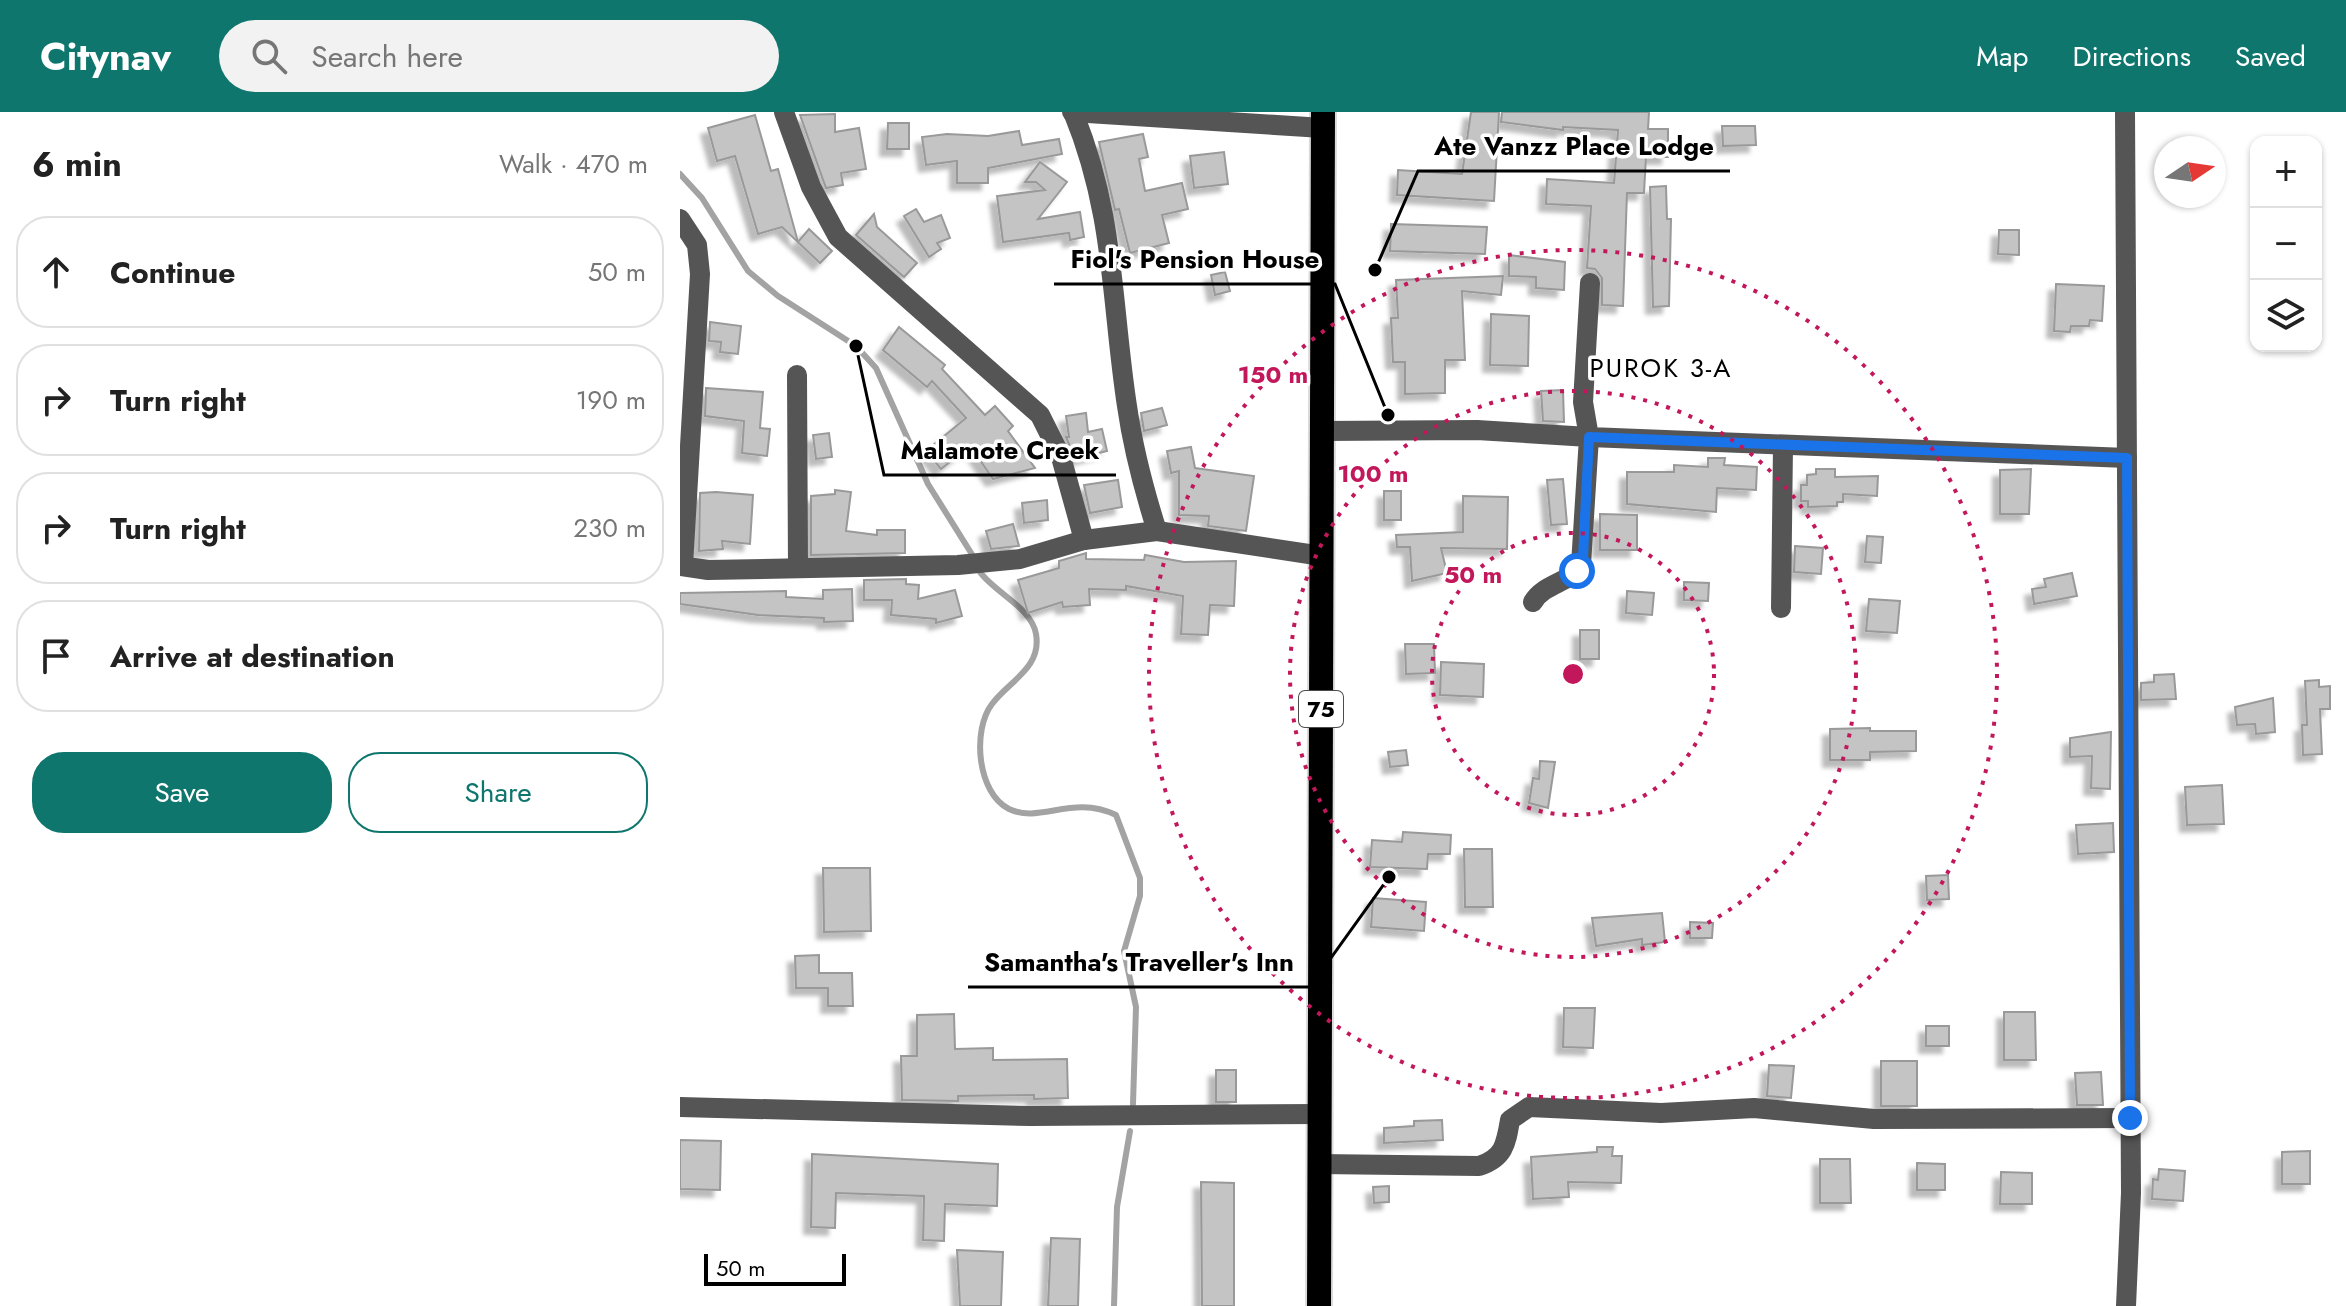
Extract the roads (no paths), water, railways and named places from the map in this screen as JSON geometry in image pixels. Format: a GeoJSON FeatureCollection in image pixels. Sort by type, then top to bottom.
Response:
{"type":"FeatureCollection","features":[{"type":"Feature","properties":{"kind":"highway","name":"75"},"geometry":{"type":"LineString","coordinates":[[1319,1306],[1323,120]]}},
{"type":"Feature","properties":{"kind":"street"},"geometry":{"type":"LineString","coordinates":[[784,112],[811,187],[838,237],[891,287],[1001,378],[1040,415],[1061,457],[1084,540]]}},
{"type":"Feature","properties":{"kind":"street"},"geometry":{"type":"LineString","coordinates":[[1157,531],[1127,406],[1109,237],[1090,157],[1073,112],[1323,120]]}},
{"type":"Feature","properties":{"kind":"street"},"geometry":{"type":"LineString","coordinates":[[2125,112],[2130,1118],[2126,1306]]}},
{"type":"Feature","properties":{"kind":"street"},"geometry":{"type":"LineString","coordinates":[[680,219],[697,245],[700,274],[681,566],[708,570],[969,564],[1020,559],[1084,540],[1157,531],[1322,556]]}},
{"type":"Feature","properties":{"kind":"street"},"geometry":{"type":"LineString","coordinates":[[1533,602],[1542,591],[1577,571],[1581,565],[1589,437],[1583,402],[1590,283]]}},
{"type":"Feature","properties":{"kind":"street"},"geometry":{"type":"LineString","coordinates":[[797,375],[798,567]]}},
{"type":"Feature","properties":{"kind":"street"},"geometry":{"type":"LineString","coordinates":[[1322,431],[1477,430],[1783,446],[2127,458]]}},
{"type":"Feature","properties":{"kind":"street"},"geometry":{"type":"LineString","coordinates":[[1781,608],[1783,446]]}},
{"type":"Feature","properties":{"kind":"street"},"geometry":{"type":"LineString","coordinates":[[680,1107],[1030,1116],[1319,1114]]}},
{"type":"Feature","properties":{"kind":"street"},"geometry":{"type":"LineString","coordinates":[[1319,1164],[1479,1166],[1498,1159],[1505,1147],[1510,1120],[1521,1109],[1529,1107],[1661,1113],[1754,1108],[1874,1119],[2130,1118]]}},
{"type":"Feature","properties":{"kind":"waterway"},"geometry":{"type":"LineString","coordinates":[[680,174],[702,198],[748,271],[778,296],[856,346],[876,368],[928,484],[973,556]]}},
{"type":"Feature","properties":{"kind":"waterway"},"geometry":{"type":"LineString","coordinates":[[980,572],[1028,616],[1036,634],[1037,646],[1029,665],[992,704],[986,715],[980,744],[984,776],[990,790],[998,801],[1021,813],[1085,807],[1116,815],[1140,878],[1140,896],[1124,951],[1136,1007],[1133,1104]]}},
{"type":"Feature","properties":{"kind":"waterway"},"geometry":{"type":"LineString","coordinates":[[1114,1306],[1117,1207],[1130,1131]]}},
{"type":"Feature","properties":{"kind":"place","name":"Ate Vanzz Place Lodge"},"geometry":{"type":"Point","coordinates":[1375,270]}},
{"type":"Feature","properties":{"kind":"place","name":"Malamote Creek"},"geometry":{"type":"Point","coordinates":[856,346]}},
{"type":"Feature","properties":{"kind":"place","name":"Fiol's Pension House"},"geometry":{"type":"Point","coordinates":[1388,415]}},
{"type":"Feature","properties":{"kind":"place","name":"Samantha's Traveller's Inn"},"geometry":{"type":"Point","coordinates":[1389,877]}},
{"type":"Feature","properties":{"kind":"district","name":"PUROK 3-A"},"geometry":{"type":"Point","coordinates":[1661,368]}}]}
